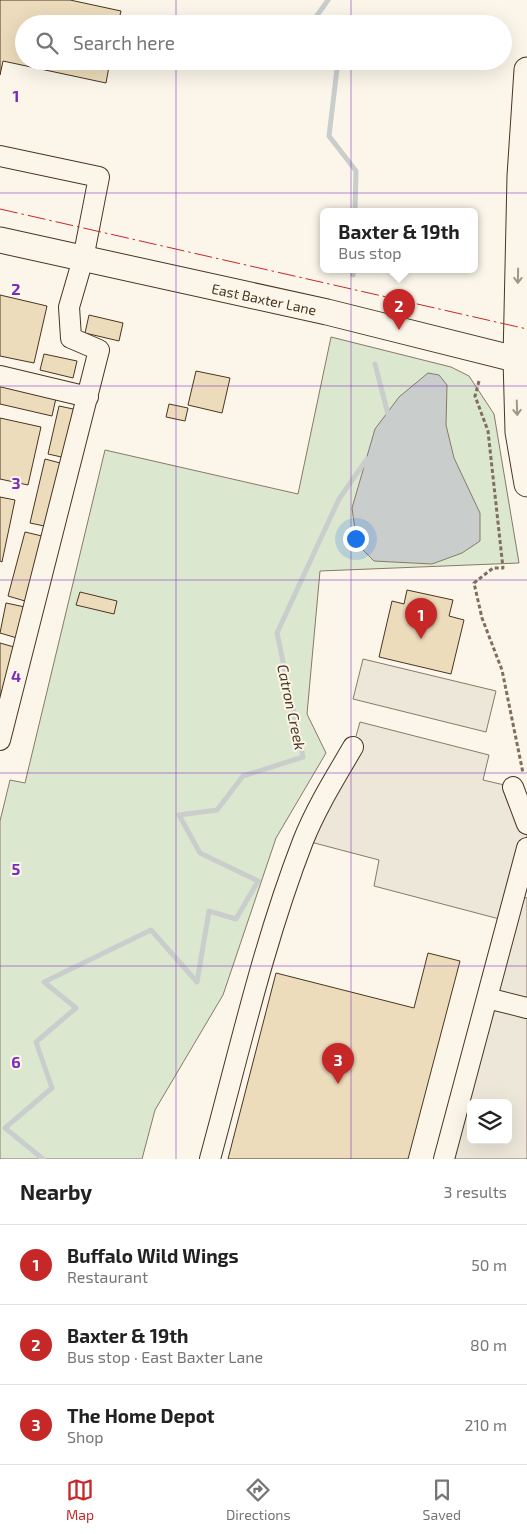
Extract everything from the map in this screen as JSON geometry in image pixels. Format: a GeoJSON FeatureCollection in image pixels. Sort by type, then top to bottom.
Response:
{"type":"FeatureCollection","features":[{"type":"Feature","properties":{"kind":"main road"},"geometry":{"type":"LineString","coordinates":[[527,70],[520,176],[521,360],[518,432],[527,484]]}},
{"type":"Feature","properties":{"kind":"main road","name":"East Baxter Lane"},"geometry":{"type":"LineString","coordinates":[[0,240],[326,312],[521,360]]}},
{"type":"Feature","properties":{"kind":"lane"},"geometry":{"type":"LineString","coordinates":[[0,156],[99,177],[82,259],[69,307],[71,338],[99,350],[0,740]]}},
{"type":"Feature","properties":{"kind":"lane"},"geometry":{"type":"LineString","coordinates":[[0,376],[88,397]]}},
{"type":"Feature","properties":{"kind":"lane"},"geometry":{"type":"LineString","coordinates":[[210,1159],[274,928],[303,840],[325,793],[353,747]]}},
{"type":"Feature","properties":{"kind":"lane"},"geometry":{"type":"LineString","coordinates":[[519,784],[527,824]]}},
{"type":"Feature","properties":{"kind":"lane"},"geometry":{"type":"LineString","coordinates":[[444,1159],[527,848]]}},
{"type":"Feature","properties":{"kind":"lane"},"geometry":{"type":"LineString","coordinates":[[487,998],[527,1008]]}},
{"type":"Feature","properties":{"kind":"path"},"geometry":{"type":"LineString","coordinates":[[478,382],[475,396],[488,431],[502,568],[494,568],[474,583],[482,618],[502,670],[519,784]]}},
{"type":"Feature","properties":{"kind":"green space"},"geometry":{"type":"Polygon","coordinates":[[[331,337],[451,367],[469,376],[494,414],[519,563],[320,571],[307,714],[326,753],[276,838],[223,995],[155,1110],[142,1159],[0,1159],[0,821],[10,780],[25,783],[105,450],[298,494],[331,337]]]}},
{"type":"Feature","properties":{"kind":"shaded area"},"geometry":{"type":"Polygon","coordinates":[[[428,373],[439,375],[447,385],[446,425],[454,458],[480,513],[480,541],[462,553],[432,564],[374,561],[357,544],[352,508],[375,429],[399,397],[428,373]]]}},
{"type":"Feature","properties":{"kind":"shaded area"},"geometry":{"type":"Polygon","coordinates":[[[363,659],[496,691],[486,732],[353,699],[363,659]]]}},
{"type":"Feature","properties":{"kind":"shaded area"},"geometry":{"type":"Polygon","coordinates":[[[360,722],[489,755],[483,780],[513,787],[527,824],[527,848],[515,895],[527,898],[527,1159],[444,1159],[507,921],[374,886],[379,860],[303,840],[353,747],[360,722]]]}},
{"type":"Feature","properties":{"kind":"building"},"geometry":{"type":"Polygon","coordinates":[[[0,0],[70,0],[121,11],[120,15],[15,15],[15,64],[3,61],[0,75],[0,0]]]}},
{"type":"Feature","properties":{"kind":"building"},"geometry":{"type":"Polygon","coordinates":[[[45,70],[108,70],[106,83],[45,70]]]}},
{"type":"Feature","properties":{"kind":"building"},"geometry":{"type":"Polygon","coordinates":[[[0,295],[47,306],[34,363],[0,356],[0,295]]]}},
{"type":"Feature","properties":{"kind":"building"},"geometry":{"type":"Polygon","coordinates":[[[89,315],[123,323],[119,341],[85,333],[89,315]]]}},
{"type":"Feature","properties":{"kind":"building"},"geometry":{"type":"Polygon","coordinates":[[[44,354],[77,361],[73,378],[40,370],[44,354]]]}},
{"type":"Feature","properties":{"kind":"building"},"geometry":{"type":"Polygon","coordinates":[[[196,371],[230,378],[222,413],[188,405],[196,371]]]}},
{"type":"Feature","properties":{"kind":"building"},"geometry":{"type":"Polygon","coordinates":[[[0,385],[56,398],[52,416],[0,404],[0,385]]]}},
{"type":"Feature","properties":{"kind":"building"},"geometry":{"type":"Polygon","coordinates":[[[169,404],[188,408],[185,421],[166,417],[169,404]]]}},
{"type":"Feature","properties":{"kind":"building"},"geometry":{"type":"Polygon","coordinates":[[[59,406],[78,410],[66,458],[48,454],[59,406]]]}},
{"type":"Feature","properties":{"kind":"building"},"geometry":{"type":"Polygon","coordinates":[[[0,418],[41,427],[28,485],[0,479],[0,418]]]}},
{"type":"Feature","properties":{"kind":"building"},"geometry":{"type":"Polygon","coordinates":[[[45,459],[64,464],[49,527],[30,523],[45,459]]]}},
{"type":"Feature","properties":{"kind":"building"},"geometry":{"type":"Polygon","coordinates":[[[0,497],[15,500],[2,562],[0,561],[0,497]]]}},
{"type":"Feature","properties":{"kind":"building"},"geometry":{"type":"Polygon","coordinates":[[[25,532],[42,536],[25,601],[8,596],[25,532]]]}},
{"type":"Feature","properties":{"kind":"building"},"geometry":{"type":"Polygon","coordinates":[[[407,590],[453,600],[449,616],[464,620],[451,674],[379,657],[392,601],[404,604],[407,590]]]}},
{"type":"Feature","properties":{"kind":"building"},"geometry":{"type":"Polygon","coordinates":[[[80,592],[117,601],[114,614],[76,605],[80,592]]]}},
{"type":"Feature","properties":{"kind":"building"},"geometry":{"type":"Polygon","coordinates":[[[6,603],[25,607],[17,638],[0,633],[6,603]]]}},
{"type":"Feature","properties":{"kind":"building"},"geometry":{"type":"Polygon","coordinates":[[[0,643],[14,647],[0,698],[0,643]]]}},
{"type":"Feature","properties":{"kind":"building"},"geometry":{"type":"Polygon","coordinates":[[[428,953],[460,961],[408,1159],[228,1159],[276,973],[414,1008],[428,953]]]}},
{"type":"Feature","properties":{"kind":"waterway"},"geometry":{"type":"LineString","coordinates":[[317,15],[328,0]]}},
{"type":"Feature","properties":{"kind":"waterway"},"geometry":{"type":"LineString","coordinates":[[337,70],[329,136],[356,171],[355,208]]}},
{"type":"Feature","properties":{"kind":"waterway","name":"Catron Creek"},"geometry":{"type":"LineString","coordinates":[[375,364],[389,418]]}},
{"type":"Feature","properties":{"kind":"waterway","name":"Catron Creek"},"geometry":{"type":"LineString","coordinates":[[43,1159],[5,1128],[52,1088],[36,1042],[76,1008],[44,982],[151,930],[197,982],[209,911],[236,919],[258,881],[200,853],[179,815],[217,810],[243,776],[303,757],[277,633],[339,499],[367,459]]}},
{"type":"Feature","properties":{"kind":"power"},"geometry":{"type":"LineString","coordinates":[[0,209],[527,329]]}},
{"type":"Feature","properties":{"kind":"place","name":"Baxter & 19th"},"geometry":{"type":"Point","coordinates":[399,330]}},
{"type":"Feature","properties":{"kind":"place","name":"Buffalo Wild Wings"},"geometry":{"type":"Point","coordinates":[421,639]}},
{"type":"Feature","properties":{"kind":"place","name":"The Home Depot"},"geometry":{"type":"Point","coordinates":[338,1084]}}]}
